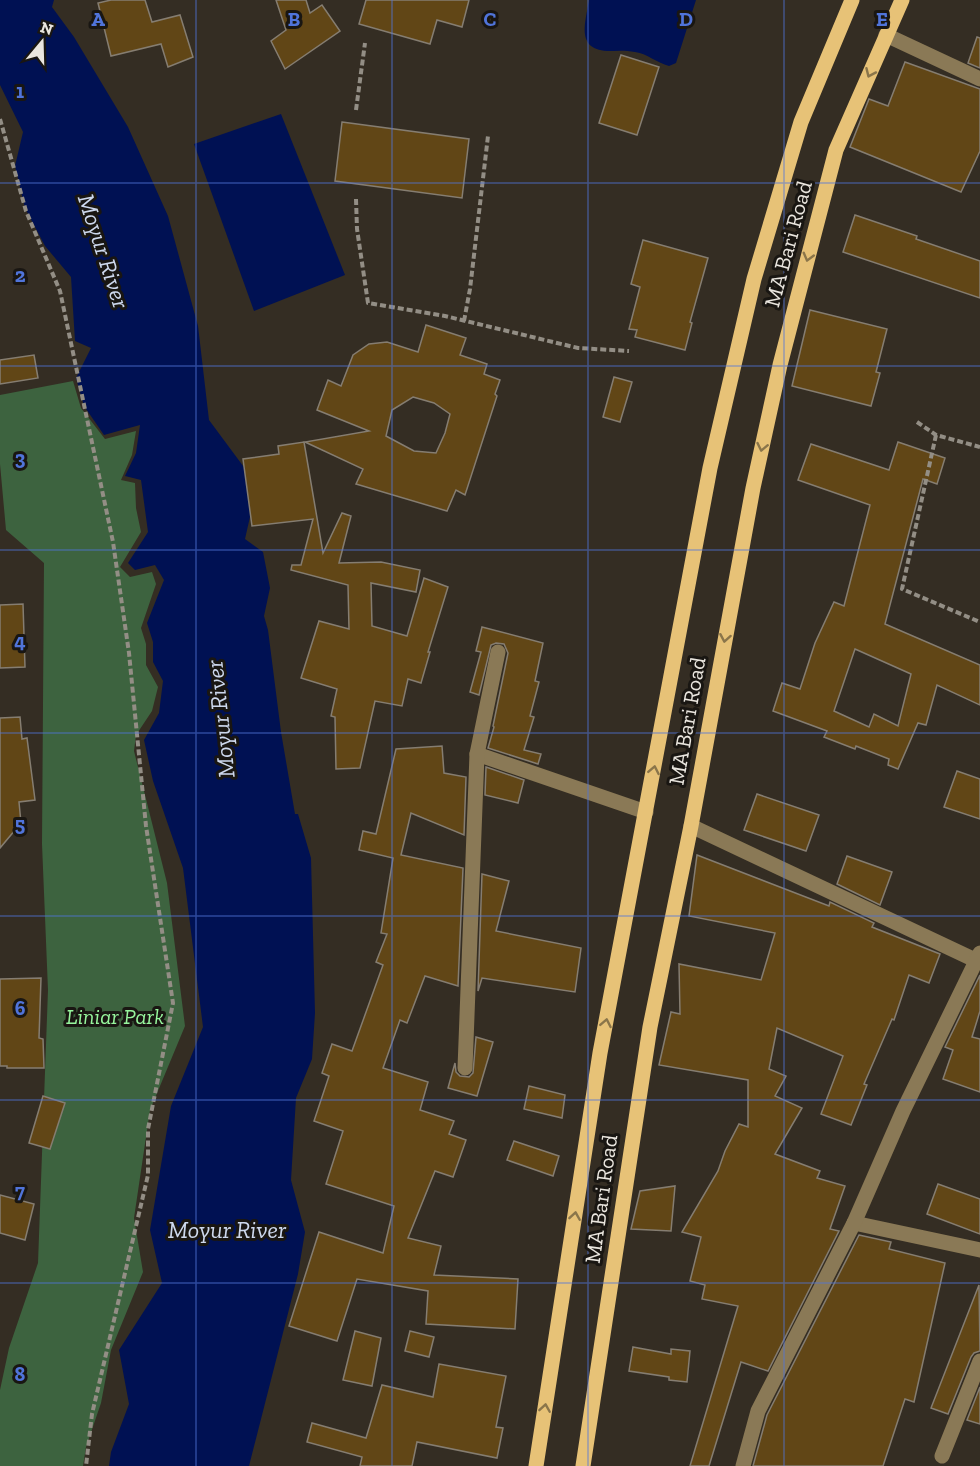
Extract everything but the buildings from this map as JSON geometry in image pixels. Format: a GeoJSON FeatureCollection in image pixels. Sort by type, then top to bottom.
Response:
{"type":"FeatureCollection","features":[{"type":"Feature","properties":{"kind":"main road","name":"MA Bari Road"},"geometry":{"type":"LineString","coordinates":[[536,1466],[600,1053],[710,468],[754,279],[801,122],[852,0]]}},
{"type":"Feature","properties":{"kind":"main road","name":"MA Bari Road"},"geometry":{"type":"LineString","coordinates":[[583,1466],[650,1027],[691,825],[753,488],[780,365],[836,150],[902,0]]}},
{"type":"Feature","properties":{"kind":"street"},"geometry":{"type":"LineString","coordinates":[[886,35],[980,79]]}},
{"type":"Feature","properties":{"kind":"street"},"geometry":{"type":"LineString","coordinates":[[465,1068],[477,754],[498,652]]}},
{"type":"Feature","properties":{"kind":"street"},"geometry":{"type":"LineString","coordinates":[[477,754],[646,812]]}},
{"type":"Feature","properties":{"kind":"street"},"geometry":{"type":"LineString","coordinates":[[691,825],[978,957],[903,1111],[854,1223],[758,1411],[743,1466]]}},
{"type":"Feature","properties":{"kind":"street"},"geometry":{"type":"LineString","coordinates":[[854,1223],[980,1250]]}},
{"type":"Feature","properties":{"kind":"street"},"geometry":{"type":"LineString","coordinates":[[942,1456],[980,1361]]}},
{"type":"Feature","properties":{"kind":"path"},"geometry":{"type":"LineString","coordinates":[[356,110],[365,43]]}},
{"type":"Feature","properties":{"kind":"path"},"geometry":{"type":"LineString","coordinates":[[0,119],[26,212],[60,291],[113,542],[129,653],[146,826],[173,1003],[148,1129],[148,1175],[92,1414],[86,1466]]}},
{"type":"Feature","properties":{"kind":"path"},"geometry":{"type":"LineString","coordinates":[[464,321],[470,289],[488,136]]}},
{"type":"Feature","properties":{"kind":"path"},"geometry":{"type":"LineString","coordinates":[[356,198],[357,229],[368,303],[464,321],[578,348],[629,351]]}},
{"type":"Feature","properties":{"kind":"path"},"geometry":{"type":"LineString","coordinates":[[917,422],[936,435],[980,447]]}},
{"type":"Feature","properties":{"kind":"path"},"geometry":{"type":"LineString","coordinates":[[936,435],[902,589],[980,622]]}},
{"type":"Feature","properties":{"kind":"green space","name":"Liniar Park"},"geometry":{"type":"Polygon","coordinates":[[[73,381],[81,408],[105,439],[136,431],[132,455],[121,480],[135,483],[136,508],[141,532],[120,567],[130,577],[152,572],[156,584],[141,628],[146,644],[146,665],[158,687],[152,711],[136,735],[134,751],[167,883],[185,1026],[150,1110],[134,1218],[143,1272],[111,1350],[101,1403],[86,1447],[83,1466],[0,1466],[0,1390],[9,1348],[38,1263],[48,990],[42,844],[44,563],[6,530],[0,464],[0,395],[73,381]]]}},
{"type":"Feature","properties":{"kind":"water","name":"Moyur River"},"geometry":{"type":"Polygon","coordinates":[[[0,0],[54,0],[52,7],[74,37],[128,127],[168,216],[198,326],[209,420],[249,474],[252,508],[245,539],[263,552],[270,588],[264,616],[268,630],[281,732],[295,814],[298,814],[311,858],[315,1013],[312,1059],[296,1098],[291,1180],[305,1232],[298,1274],[249,1466],[109,1466],[111,1452],[129,1404],[119,1350],[162,1283],[150,1230],[171,1106],[203,1027],[183,868],[153,781],[144,740],[159,713],[163,681],[153,662],[153,642],[147,623],[164,580],[155,565],[135,570],[128,563],[148,532],[141,480],[125,476],[136,453],[140,425],[104,435],[84,406],[76,378],[91,348],[75,341],[71,277],[45,246],[25,208],[15,166],[23,132],[0,85],[0,0]]]}},
{"type":"Feature","properties":{"kind":"water"},"geometry":{"type":"Polygon","coordinates":[[[589,0],[696,0],[676,63],[669,66],[640,53],[607,51],[590,45],[585,33],[589,0]]]}},
{"type":"Feature","properties":{"kind":"water"},"geometry":{"type":"Polygon","coordinates":[[[281,114],[345,275],[254,311],[194,144],[281,114]]]}}]}
